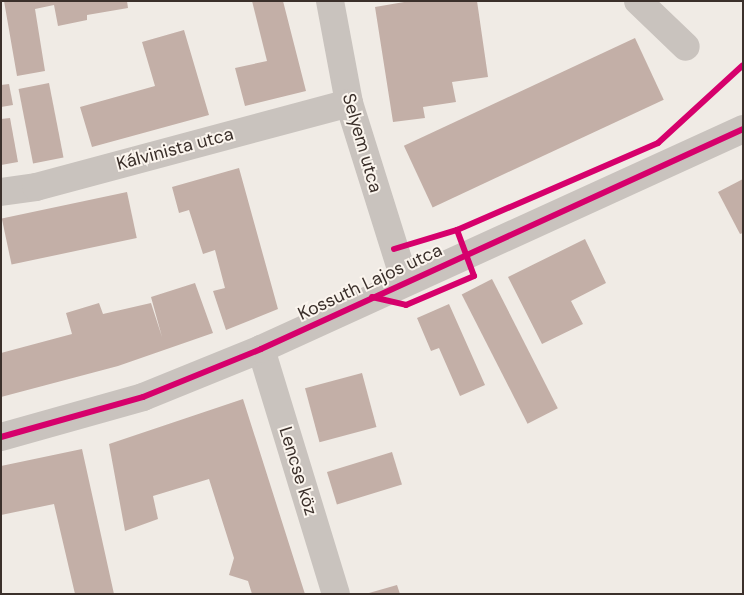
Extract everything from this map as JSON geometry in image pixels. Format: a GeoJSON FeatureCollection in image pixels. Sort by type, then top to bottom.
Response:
{"type":"FeatureCollection","features":[{"type":"Feature","properties":{"kind":"street","name":"Selyem utca"},"geometry":{"type":"LineString","coordinates":[[330,1],[349,103],[405,282]]}},
{"type":"Feature","properties":{"kind":"street"},"geometry":{"type":"LineString","coordinates":[[638,1],[686,47]]}},
{"type":"Feature","properties":{"kind":"street","name":"Kálvinista utca"},"geometry":{"type":"LineString","coordinates":[[1,192],[36,187],[349,103]]}},
{"type":"Feature","properties":{"kind":"street","name":"Kossuth Lajos utca"},"geometry":{"type":"LineString","coordinates":[[1,437],[143,397],[261,348],[743,129]]}},
{"type":"Feature","properties":{"kind":"street","name":"Lencse köz"},"geometry":{"type":"LineString","coordinates":[[261,348],[336,594]]}},
{"type":"Feature","properties":{"kind":"building"},"geometry":{"type":"Polygon","coordinates":[[[4,1],[127,1],[128,8],[87,15],[87,20],[58,26],[54,5],[35,9],[45,71],[17,76],[4,1]]]}},
{"type":"Feature","properties":{"kind":"building"},"geometry":{"type":"Polygon","coordinates":[[[252,1],[283,1],[306,91],[245,106],[235,68],[267,61],[252,1]]]}},
{"type":"Feature","properties":{"kind":"building"},"geometry":{"type":"Polygon","coordinates":[[[410,1],[477,1],[488,77],[452,82],[456,102],[423,107],[425,118],[393,122],[375,7],[410,1]]]}},
{"type":"Feature","properties":{"kind":"building"},"geometry":{"type":"Polygon","coordinates":[[[184,30],[209,115],[92,147],[80,107],[155,86],[142,42],[184,30]]]}},
{"type":"Feature","properties":{"kind":"building"},"geometry":{"type":"Polygon","coordinates":[[[635,38],[664,100],[433,207],[404,146],[635,38]]]}},
{"type":"Feature","properties":{"kind":"building"},"geometry":{"type":"Polygon","coordinates":[[[49,83],[64,158],[33,164],[19,89],[49,83]]]}},
{"type":"Feature","properties":{"kind":"building"},"geometry":{"type":"Polygon","coordinates":[[[9,84],[13,105],[1,107],[1,85],[9,84]]]}},
{"type":"Feature","properties":{"kind":"building"},"geometry":{"type":"Polygon","coordinates":[[[10,118],[18,162],[1,165],[1,119],[10,118]]]}},
{"type":"Feature","properties":{"kind":"building"},"geometry":{"type":"Polygon","coordinates":[[[239,168],[278,309],[226,330],[213,291],[225,288],[215,250],[203,254],[189,210],[179,213],[172,187],[239,168]]]}},
{"type":"Feature","properties":{"kind":"building"},"geometry":{"type":"Polygon","coordinates":[[[743,179],[743,233],[740,234],[718,192],[743,179]]]}},
{"type":"Feature","properties":{"kind":"building"},"geometry":{"type":"Polygon","coordinates":[[[127,192],[137,238],[12,265],[2,219],[127,192]]]}},
{"type":"Feature","properties":{"kind":"building"},"geometry":{"type":"Polygon","coordinates":[[[585,239],[606,283],[571,301],[583,324],[542,344],[508,277],[585,239]]]}},
{"type":"Feature","properties":{"kind":"building"},"geometry":{"type":"Polygon","coordinates":[[[492,279],[558,408],[528,424],[462,294],[492,279]]]}},
{"type":"Feature","properties":{"kind":"building"},"geometry":{"type":"Polygon","coordinates":[[[195,283],[213,333],[118,366],[1,397],[1,353],[72,334],[66,313],[99,303],[103,314],[151,303],[162,337],[151,297],[195,283]]]}},
{"type":"Feature","properties":{"kind":"building"},"geometry":{"type":"Polygon","coordinates":[[[449,304],[485,385],[460,396],[439,348],[431,351],[417,318],[449,304]]]}},
{"type":"Feature","properties":{"kind":"building"},"geometry":{"type":"Polygon","coordinates":[[[362,373],[376,427],[320,442],[305,388],[362,373]]]}},
{"type":"Feature","properties":{"kind":"building"},"geometry":{"type":"Polygon","coordinates":[[[243,399],[305,594],[252,594],[248,581],[229,575],[234,558],[209,479],[153,496],[158,519],[125,531],[109,444],[243,399]]]}},
{"type":"Feature","properties":{"kind":"building"},"geometry":{"type":"Polygon","coordinates":[[[82,449],[114,594],[75,594],[54,504],[1,515],[1,466],[82,449]]]}},
{"type":"Feature","properties":{"kind":"building"},"geometry":{"type":"Polygon","coordinates":[[[392,452],[402,485],[337,504],[327,472],[392,452]]]}},
{"type":"Feature","properties":{"kind":"building"},"geometry":{"type":"Polygon","coordinates":[[[397,585],[400,594],[369,594],[369,593],[397,585]]]}},
{"type":"Feature","properties":{"kind":"cycle path"},"geometry":{"type":"LineString","coordinates":[[394,249],[457,230],[658,143],[743,65]]}},
{"type":"Feature","properties":{"kind":"cycle path"},"geometry":{"type":"LineString","coordinates":[[1,437],[143,397],[261,349],[743,129]]}},
{"type":"Feature","properties":{"kind":"cycle path"},"geometry":{"type":"LineString","coordinates":[[372,297],[406,305],[474,276],[457,230]]}}]}
